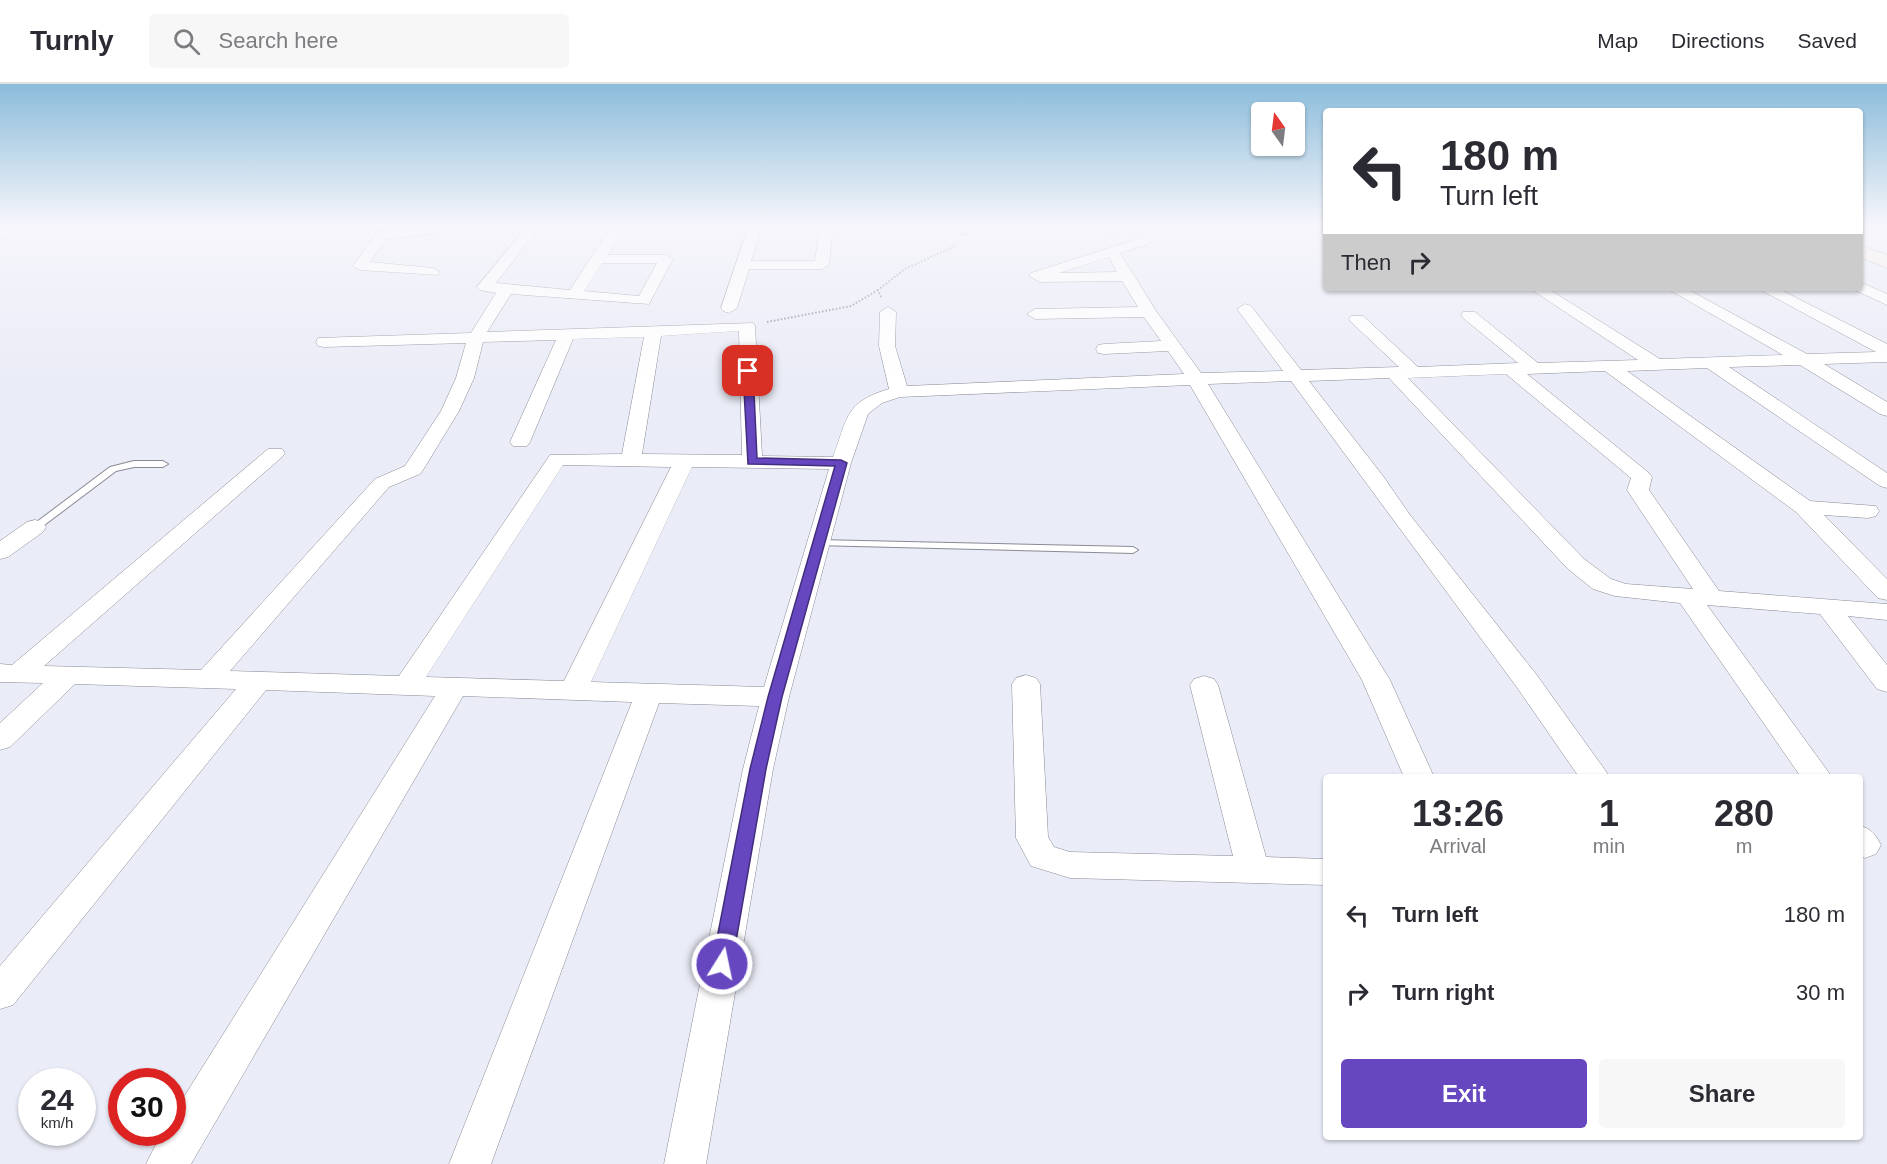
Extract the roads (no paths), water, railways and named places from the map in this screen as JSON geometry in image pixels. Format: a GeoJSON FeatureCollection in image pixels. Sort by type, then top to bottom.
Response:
{"type":"FeatureCollection","features":[{"type":"Feature","properties":{"kind":"street"},"geometry":{"type":"LineString","coordinates":[[494,275],[485,287],[574,295],[653,332],[747,326],[752,461]]}},
{"type":"Feature","properties":{"kind":"street"},"geometry":{"type":"LineString","coordinates":[[574,295],[587,275]]}},
{"type":"Feature","properties":{"kind":"street"},"geometry":{"type":"LineString","coordinates":[[324,342],[566,334],[615,316],[644,301],[657,275]]}},
{"type":"Feature","properties":{"kind":"street"},"geometry":{"type":"LineString","coordinates":[[729,308],[740,275]]}},
{"type":"Feature","properties":{"kind":"street"},"geometry":{"type":"LineString","coordinates":[[1038,275],[1036,276],[1040,278],[1128,276],[1149,312],[1196,379],[1376,680],[1418,774]]}},
{"type":"Feature","properties":{"kind":"street"},"geometry":{"type":"LineString","coordinates":[[1863,288],[1887,300]]}},
{"type":"Feature","properties":{"kind":"street"},"geometry":{"type":"LineString","coordinates":[[208,679],[382,483],[413,470],[450,411],[465,378],[476,338],[506,289]]}},
{"type":"Feature","properties":{"kind":"street"},"geometry":{"type":"LineString","coordinates":[[1542,291],[1656,364]]}},
{"type":"Feature","properties":{"kind":"street"},"geometry":{"type":"LineString","coordinates":[[1679,291],[1801,358],[1887,410]]}},
{"type":"Feature","properties":{"kind":"street"},"geometry":{"type":"LineString","coordinates":[[1771,291],[1887,351]]}},
{"type":"Feature","properties":{"kind":"street"},"geometry":{"type":"LineString","coordinates":[[1245,309],[1526,680],[1593,774]]}},
{"type":"Feature","properties":{"kind":"street"},"geometry":{"type":"LineString","coordinates":[[888,312],[887,346],[899,392]]}},
{"type":"Feature","properties":{"kind":"street"},"geometry":{"type":"LineString","coordinates":[[1035,314],[1149,312]]}},
{"type":"Feature","properties":{"kind":"street"},"geometry":{"type":"LineString","coordinates":[[1469,315],[1535,369]]}},
{"type":"Feature","properties":{"kind":"street"},"geometry":{"type":"LineString","coordinates":[[1357,319],[1589,576],[1602,584],[1624,591],[1887,612]]}},
{"type":"Feature","properties":{"kind":"street"},"geometry":{"type":"LineString","coordinates":[[631,459],[653,332]]}},
{"type":"Feature","properties":{"kind":"street"},"geometry":{"type":"LineString","coordinates":[[520,442],[561,351],[566,334]]}},
{"type":"Feature","properties":{"kind":"street"},"geometry":{"type":"LineString","coordinates":[[1104,349],[1173,346]]}},
{"type":"Feature","properties":{"kind":"street"},"geometry":{"type":"LineString","coordinates":[[685,1164],[758,769],[775,697],[841,463],[864,406],[885,395],[899,392],[1196,379],[1887,357]]}},
{"type":"Feature","properties":{"kind":"street"},"geometry":{"type":"LineString","coordinates":[[1710,362],[1887,482]]}},
{"type":"Feature","properties":{"kind":"street"},"geometry":{"type":"LineString","coordinates":[[1611,367],[1804,507],[1887,593]]}},
{"type":"Feature","properties":{"kind":"street"},"geometry":{"type":"LineString","coordinates":[[1511,370],[1642,477],[1638,490],[1700,597],[1814,774]]}},
{"type":"Feature","properties":{"kind":"street"},"geometry":{"type":"LineString","coordinates":[[10,673],[275,453]]}},
{"type":"Feature","properties":{"kind":"street"},"geometry":{"type":"LineString","coordinates":[[407,685],[557,459],[841,463]]}},
{"type":"Feature","properties":{"kind":"street"},"geometry":{"type":"LineString","coordinates":[[573,690],[684,460]]}},
{"type":"Feature","properties":{"kind":"street"},"geometry":{"type":"LineString","coordinates":[[1804,507],[1868,511]]}},
{"type":"Feature","properties":{"kind":"street"},"geometry":{"type":"LineString","coordinates":[[0,552],[35,527]]}},
{"type":"Feature","properties":{"kind":"street"},"geometry":{"type":"LineString","coordinates":[[1827,607],[1887,683]]}},
{"type":"Feature","properties":{"kind":"street"},"geometry":{"type":"LineString","coordinates":[[10,673],[775,697]]}},
{"type":"Feature","properties":{"kind":"street"},"geometry":{"type":"LineString","coordinates":[[0,740],[69,674]]}},
{"type":"Feature","properties":{"kind":"street"},"geometry":{"type":"LineString","coordinates":[[0,993],[13,960],[259,680]]}},
{"type":"Feature","properties":{"kind":"street"},"geometry":{"type":"LineString","coordinates":[[1026,684],[1032,838],[1043,857],[1070,865],[1323,872]]}},
{"type":"Feature","properties":{"kind":"street"},"geometry":{"type":"LineString","coordinates":[[1204,685],[1253,870]]}},
{"type":"Feature","properties":{"kind":"street"},"geometry":{"type":"LineString","coordinates":[[167,1164],[455,686]]}},
{"type":"Feature","properties":{"kind":"street"},"geometry":{"type":"LineString","coordinates":[[470,1164],[649,693]]}},
{"type":"Feature","properties":{"kind":"lane"},"geometry":{"type":"LineString","coordinates":[[35,527],[113,469],[134,464],[163,464]]}},
{"type":"Feature","properties":{"kind":"lane"},"geometry":{"type":"LineString","coordinates":[[818,543],[1133,550]]}}]}
